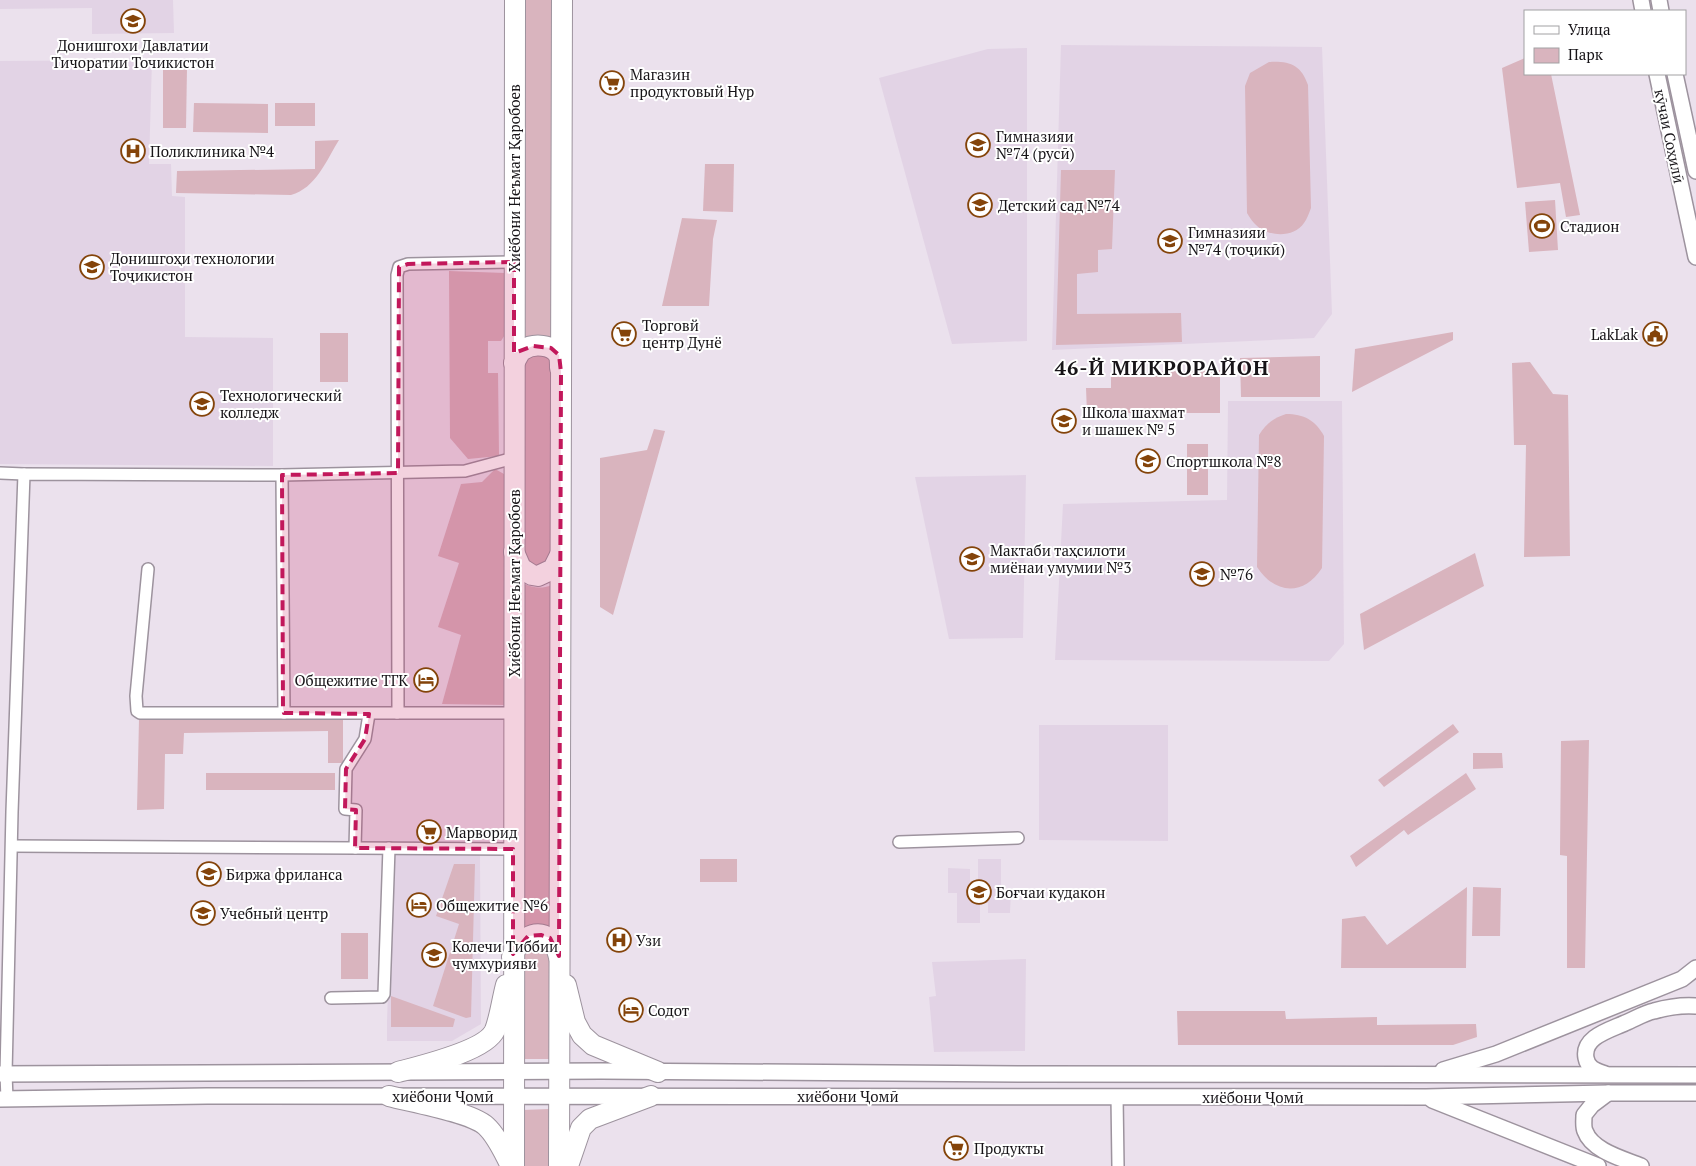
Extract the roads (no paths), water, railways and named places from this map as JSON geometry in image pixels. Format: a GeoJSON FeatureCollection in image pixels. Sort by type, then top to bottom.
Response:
{"type":"FeatureCollection","features":[{"type":"Feature","properties":{"kind":"highway","name":"Хиёбони Неъмат Қаробоев"},"geometry":{"type":"LineString","coordinates":[[513,1166],[515,0]]}},
{"type":"Feature","properties":{"kind":"highway"},"geometry":{"type":"LineString","coordinates":[[559,1166],[562,0]]}},
{"type":"Feature","properties":{"kind":"highway"},"geometry":{"type":"LineString","coordinates":[[514,363],[522,350],[533,346],[542,346],[551,348],[558,355],[561,372]]}},
{"type":"Feature","properties":{"kind":"highway"},"geometry":{"type":"LineString","coordinates":[[514,552],[521,568],[532,575],[538,576],[546,574],[553,569],[560,555]]}},
{"type":"Feature","properties":{"kind":"highway"},"geometry":{"type":"LineString","coordinates":[[398,1072],[466,1051],[488,1040],[495,1031],[513,954],[520,943],[528,936],[541,935],[550,938],[556,945],[575,1022],[582,1035],[593,1045],[658,1072]]}},
{"type":"Feature","properties":{"kind":"highway"},"geometry":{"type":"LineString","coordinates":[[389,1096],[470,1116],[486,1126],[513,1166]]}},
{"type":"Feature","properties":{"kind":"highway"},"geometry":{"type":"LineString","coordinates":[[568,1166],[581,1128],[590,1118],[651,1096]]}},
{"type":"Feature","properties":{"kind":"main road","name":"кӯчаи Соҳилӣ"},"geometry":{"type":"LineString","coordinates":[[1657,75],[1696,257]]}},
{"type":"Feature","properties":{"kind":"main road"},"geometry":{"type":"LineString","coordinates":[[1675,75],[1696,170]]}},
{"type":"Feature","properties":{"kind":"main road"},"geometry":{"type":"LineString","coordinates":[[1426,1074],[1496,1054],[1682,978],[1696,968]]}},
{"type":"Feature","properties":{"kind":"main road"},"geometry":{"type":"LineString","coordinates":[[1607,1075],[1592,1069],[1586,1063],[1585,1053],[1588,1044],[1598,1036],[1652,1011],[1675,1006],[1696,1006]]}},
{"type":"Feature","properties":{"kind":"main road","name":"хиёбони Ҷомӣ"},"geometry":{"type":"LineString","coordinates":[[3,1074],[559,1071],[1696,1075]]}},
{"type":"Feature","properties":{"kind":"main road"},"geometry":{"type":"LineString","coordinates":[[854,1096],[855,1073]]}},
{"type":"Feature","properties":{"kind":"main road"},"geometry":{"type":"LineString","coordinates":[[906,1073],[906,1096]]}},
{"type":"Feature","properties":{"kind":"main road"},"geometry":{"type":"LineString","coordinates":[[1608,1093],[1592,1105],[1584,1116],[1584,1130],[1588,1138],[1600,1148],[1641,1166]]}},
{"type":"Feature","properties":{"kind":"main road","name":"хиёбони Ҷомӣ"},"geometry":{"type":"LineString","coordinates":[[4,1099],[207,1096],[1426,1097],[1696,1093]]}},
{"type":"Feature","properties":{"kind":"main road"},"geometry":{"type":"LineString","coordinates":[[1426,1097],[1598,1166]]}},
{"type":"Feature","properties":{"kind":"street"},"geometry":{"type":"LineString","coordinates":[[397,712],[397,275],[399,267],[408,264],[514,262]]}},
{"type":"Feature","properties":{"kind":"street"},"geometry":{"type":"LineString","coordinates":[[0,472],[24,474],[282,475],[398,473],[465,471],[514,458]]}},
{"type":"Feature","properties":{"kind":"street"},"geometry":{"type":"LineString","coordinates":[[4,1099],[3,1074],[24,474]]}},
{"type":"Feature","properties":{"kind":"street"},"geometry":{"type":"LineString","coordinates":[[282,475],[284,713]]}},
{"type":"Feature","properties":{"kind":"street"},"geometry":{"type":"LineString","coordinates":[[148,569],[136,696],[137,711],[140,713],[369,714],[397,712],[514,714]]}},
{"type":"Feature","properties":{"kind":"street"},"geometry":{"type":"LineString","coordinates":[[356,848],[356,810],[345,809],[346,769],[365,738],[369,714]]}},
{"type":"Feature","properties":{"kind":"street"},"geometry":{"type":"LineString","coordinates":[[899,842],[1018,838]]}},
{"type":"Feature","properties":{"kind":"street"},"geometry":{"type":"LineString","coordinates":[[12,846],[514,849]]}},
{"type":"Feature","properties":{"kind":"street"},"geometry":{"type":"LineString","coordinates":[[331,998],[382,997],[384,994],[388,848]]}},
{"type":"Feature","properties":{"kind":"street"},"geometry":{"type":"LineString","coordinates":[[1117,1096],[1118,1166]]}},
{"type":"Feature","properties":{"kind":"place","name":"Донишгохи Давлатии Тичоратии Точикистон"},"geometry":{"type":"Point","coordinates":[133,21]}},
{"type":"Feature","properties":{"kind":"place","name":"Магазин продуктовый Нур"},"geometry":{"type":"Point","coordinates":[612,83]}},
{"type":"Feature","properties":{"kind":"place","name":"Гимназияи №74 (русӣ)"},"geometry":{"type":"Point","coordinates":[978,145]}},
{"type":"Feature","properties":{"kind":"place","name":"Поликлиника №4"},"geometry":{"type":"Point","coordinates":[133,151]}},
{"type":"Feature","properties":{"kind":"place","name":"Детский сад №74"},"geometry":{"type":"Point","coordinates":[980,205]}},
{"type":"Feature","properties":{"kind":"place","name":"Стадион"},"geometry":{"type":"Point","coordinates":[1542,226]}},
{"type":"Feature","properties":{"kind":"place","name":"Гимназияи №74 (тоҷикӣ)"},"geometry":{"type":"Point","coordinates":[1170,241]}},
{"type":"Feature","properties":{"kind":"place","name":"Донишгоҳи технологии Тоҷикистон"},"geometry":{"type":"Point","coordinates":[92,267]}},
{"type":"Feature","properties":{"kind":"place","name":"Торговй центр Дунё"},"geometry":{"type":"Point","coordinates":[624,334]}},
{"type":"Feature","properties":{"kind":"place","name":"LakLak"},"geometry":{"type":"Point","coordinates":[1655,334]}},
{"type":"Feature","properties":{"kind":"place","name":"Технологический колледж"},"geometry":{"type":"Point","coordinates":[202,404]}},
{"type":"Feature","properties":{"kind":"place","name":"Школа шахмат и шашек № 5"},"geometry":{"type":"Point","coordinates":[1064,421]}},
{"type":"Feature","properties":{"kind":"place","name":"Спортшкола №8"},"geometry":{"type":"Point","coordinates":[1148,461]}},
{"type":"Feature","properties":{"kind":"place","name":"Мактаби таҳсилоти миёнаи умумии №3"},"geometry":{"type":"Point","coordinates":[972,559]}},
{"type":"Feature","properties":{"kind":"place","name":"№76"},"geometry":{"type":"Point","coordinates":[1202,574]}},
{"type":"Feature","properties":{"kind":"place","name":"Общежитие ТГК"},"geometry":{"type":"Point","coordinates":[426,680]}},
{"type":"Feature","properties":{"kind":"place","name":"Марворид"},"geometry":{"type":"Point","coordinates":[429,832]}},
{"type":"Feature","properties":{"kind":"place","name":"Биржа фриланса"},"geometry":{"type":"Point","coordinates":[209,874]}},
{"type":"Feature","properties":{"kind":"place","name":"Боғчаи кудакон"},"geometry":{"type":"Point","coordinates":[979,892]}},
{"type":"Feature","properties":{"kind":"place","name":"Общежитие №6"},"geometry":{"type":"Point","coordinates":[419,905]}},
{"type":"Feature","properties":{"kind":"place","name":"Учебный центр"},"geometry":{"type":"Point","coordinates":[203,913]}},
{"type":"Feature","properties":{"kind":"place","name":"Узи"},"geometry":{"type":"Point","coordinates":[619,940]}},
{"type":"Feature","properties":{"kind":"place","name":"Колечи Тиббии чумхурияви"},"geometry":{"type":"Point","coordinates":[434,955]}},
{"type":"Feature","properties":{"kind":"place","name":"Содот"},"geometry":{"type":"Point","coordinates":[631,1010]}},
{"type":"Feature","properties":{"kind":"place","name":"Продукты"},"geometry":{"type":"Point","coordinates":[956,1148]}},
{"type":"Feature","properties":{"kind":"district","name":"46-Й МИКРОРАЙОН"},"geometry":{"type":"Point","coordinates":[1162,367]}}]}
